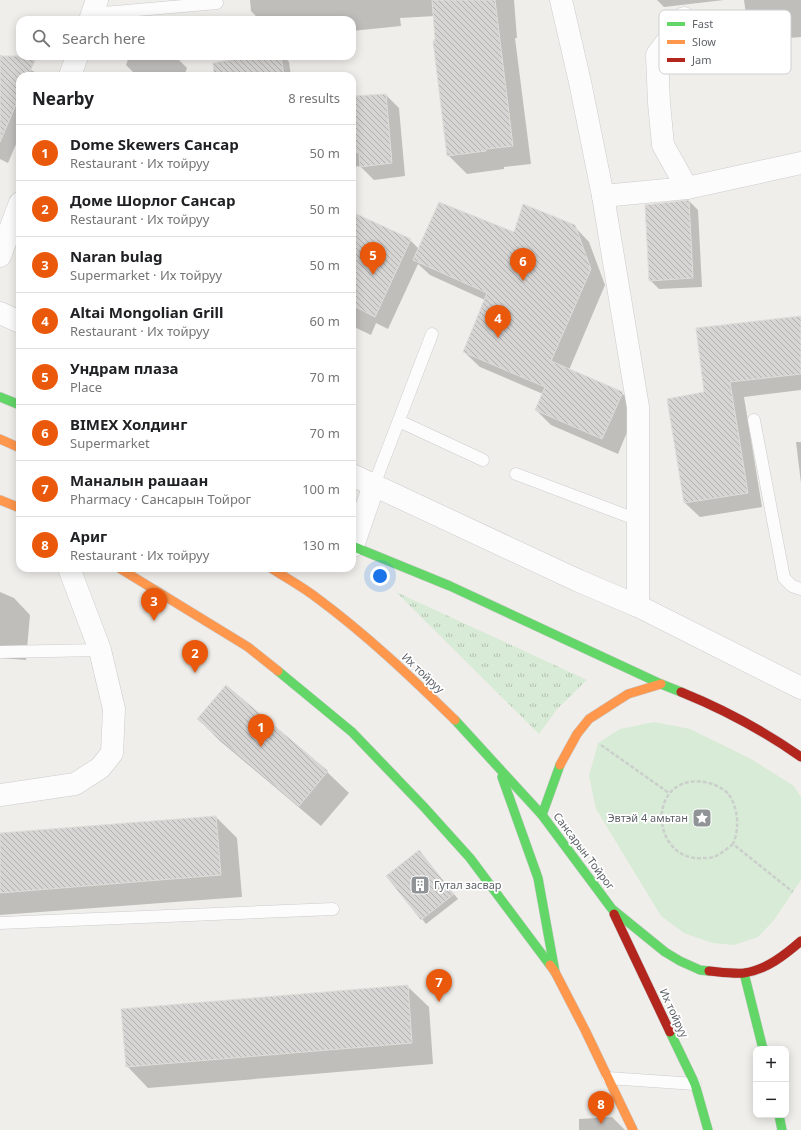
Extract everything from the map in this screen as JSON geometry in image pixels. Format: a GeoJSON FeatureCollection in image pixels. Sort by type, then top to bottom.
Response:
{"type":"FeatureCollection","features":[{"type":"Feature","properties":{"kind":"main road"},"geometry":{"type":"LineString","coordinates":[[0,396],[16,403]]}},
{"type":"Feature","properties":{"kind":"main road"},"geometry":{"type":"LineString","coordinates":[[0,439],[16,446]]}},
{"type":"Feature","properties":{"kind":"main road"},"geometry":{"type":"LineString","coordinates":[[0,500],[16,506]]}},
{"type":"Feature","properties":{"kind":"main road"},"geometry":{"type":"LineString","coordinates":[[356,548],[450,586],[661,684],[711,704],[785,746],[801,757]]}},
{"type":"Feature","properties":{"kind":"main road"},"geometry":{"type":"LineString","coordinates":[[126,572],[248,647],[352,732],[424,807],[470,858],[555,972],[633,1130]]}},
{"type":"Feature","properties":{"kind":"main road","name":"Их тойруу"},"geometry":{"type":"LineString","coordinates":[[277,572],[316,597],[362,633],[408,674],[446,710],[542,814]]}},
{"type":"Feature","properties":{"kind":"main road","name":"Сансарын Тойрог"},"geometry":{"type":"LineString","coordinates":[[661,684],[628,694],[589,719],[576,734],[562,760],[542,814],[612,909],[665,952],[680,961],[700,970],[744,973],[767,966],[790,952],[801,941]]}},
{"type":"Feature","properties":{"kind":"main road"},"geometry":{"type":"LineString","coordinates":[[498,766],[538,878],[555,972]]}},
{"type":"Feature","properties":{"kind":"main road","name":"Их тойруу"},"geometry":{"type":"LineString","coordinates":[[612,909],[694,1084],[708,1130]]}},
{"type":"Feature","properties":{"kind":"main road"},"geometry":{"type":"LineString","coordinates":[[767,966],[794,959]]}},
{"type":"Feature","properties":{"kind":"main road"},"geometry":{"type":"LineString","coordinates":[[744,973],[762,1046]]}},
{"type":"Feature","properties":{"kind":"main road"},"geometry":{"type":"LineString","coordinates":[[780,1118],[782,1130]]}},
{"type":"Feature","properties":{"kind":"street"},"geometry":{"type":"LineString","coordinates":[[561,0],[603,196],[638,407],[638,606]]}},
{"type":"Feature","properties":{"kind":"street"},"geometry":{"type":"LineString","coordinates":[[659,52],[657,55],[659,103],[663,145],[687,188]]}},
{"type":"Feature","properties":{"kind":"street"},"geometry":{"type":"LineString","coordinates":[[71,72],[76,60]]}},
{"type":"Feature","properties":{"kind":"street"},"geometry":{"type":"LineString","coordinates":[[603,196],[687,188],[801,163]]}},
{"type":"Feature","properties":{"kind":"street"},"geometry":{"type":"LineString","coordinates":[[0,256],[16,214]]}},
{"type":"Feature","properties":{"kind":"street"},"geometry":{"type":"LineString","coordinates":[[0,313],[16,320]]}},
{"type":"Feature","properties":{"kind":"street"},"geometry":{"type":"LineString","coordinates":[[356,477],[580,581],[638,606],[801,688]]}},
{"type":"Feature","properties":{"kind":"street"},"geometry":{"type":"LineString","coordinates":[[356,535],[374,485]]}},
{"type":"Feature","properties":{"kind":"street"},"geometry":{"type":"LineString","coordinates":[[0,795],[75,784],[100,768],[112,753],[114,709],[100,650],[71,572]]}},
{"type":"Feature","properties":{"kind":"lane"},"geometry":{"type":"LineString","coordinates":[[93,11],[217,3]]}},
{"type":"Feature","properties":{"kind":"lane"},"geometry":{"type":"LineString","coordinates":[[374,485],[432,334]]}},
{"type":"Feature","properties":{"kind":"lane"},"geometry":{"type":"LineString","coordinates":[[754,420],[784,578],[792,586],[801,589]]}},
{"type":"Feature","properties":{"kind":"lane"},"geometry":{"type":"LineString","coordinates":[[398,421],[483,460]]}},
{"type":"Feature","properties":{"kind":"lane"},"geometry":{"type":"LineString","coordinates":[[516,474],[638,520]]}},
{"type":"Feature","properties":{"kind":"lane"},"geometry":{"type":"LineString","coordinates":[[0,652],[100,650]]}},
{"type":"Feature","properties":{"kind":"lane"},"geometry":{"type":"LineString","coordinates":[[0,923],[333,909]]}},
{"type":"Feature","properties":{"kind":"lane"},"geometry":{"type":"LineString","coordinates":[[608,1078],[694,1084]]}},
{"type":"Feature","properties":{"kind":"path"},"geometry":{"type":"LineString","coordinates":[[598,743],[669,793]]}},
{"type":"Feature","properties":{"kind":"path"},"geometry":{"type":"LineString","coordinates":[[696,781],[712,783],[726,791],[734,805],[737,826],[733,844],[714,857],[696,859],[679,854],[668,842],[662,824],[663,806],[669,793],[683,783],[696,781]]}},
{"type":"Feature","properties":{"kind":"path"},"geometry":{"type":"LineString","coordinates":[[733,844],[793,892]]}},
{"type":"Feature","properties":{"kind":"green space"},"geometry":{"type":"Polygon","coordinates":[[[396,592],[587,680],[558,708],[539,734],[396,592]]]}},
{"type":"Feature","properties":{"kind":"green space"},"geometry":{"type":"Polygon","coordinates":[[[654,722],[690,729],[751,759],[794,786],[801,797],[801,880],[774,920],[758,937],[734,945],[712,943],[684,933],[661,916],[596,809],[589,776],[598,743],[620,729],[654,722]]]}},
{"type":"Feature","properties":{"kind":"building"},"geometry":{"type":"Polygon","coordinates":[[[432,0],[495,0],[513,146],[447,156],[433,41],[435,40],[432,0]]]}},
{"type":"Feature","properties":{"kind":"building"},"geometry":{"type":"Polygon","coordinates":[[[0,56],[16,56],[16,60],[35,60],[30,72],[16,72],[16,104],[0,142],[0,56]]]}},
{"type":"Feature","properties":{"kind":"building"},"geometry":{"type":"Polygon","coordinates":[[[231,60],[282,60],[283,72],[214,72],[213,63],[231,60]]]}},
{"type":"Feature","properties":{"kind":"building"},"geometry":{"type":"Polygon","coordinates":[[[386,94],[392,163],[360,167],[359,152],[356,152],[356,96],[386,94]]]}},
{"type":"Feature","properties":{"kind":"building"},"geometry":{"type":"Polygon","coordinates":[[[689,200],[693,278],[649,281],[645,205],[689,200]]]}},
{"type":"Feature","properties":{"kind":"building"},"geometry":{"type":"Polygon","coordinates":[[[439,202],[514,232],[523,204],[575,225],[591,269],[551,361],[623,392],[602,439],[535,410],[545,387],[463,352],[487,293],[413,260],[439,202]]]}},
{"type":"Feature","properties":{"kind":"building"},"geometry":{"type":"Polygon","coordinates":[[[356,214],[411,239],[375,317],[356,307],[356,214]]]}},
{"type":"Feature","properties":{"kind":"building"},"geometry":{"type":"Polygon","coordinates":[[[801,316],[801,374],[730,382],[748,493],[684,503],[667,399],[704,392],[696,328],[801,316]]]}},
{"type":"Feature","properties":{"kind":"building"},"geometry":{"type":"Polygon","coordinates":[[[226,685],[328,771],[299,806],[197,719],[226,685]]]}},
{"type":"Feature","properties":{"kind":"building"},"geometry":{"type":"Polygon","coordinates":[[[216,816],[221,875],[0,893],[0,833],[216,816]]]}},
{"type":"Feature","properties":{"kind":"building","name":"Гутал засвар"},"geometry":{"type":"Polygon","coordinates":[[[419,850],[454,894],[421,920],[386,876],[419,850]]]}},
{"type":"Feature","properties":{"kind":"building"},"geometry":{"type":"Polygon","coordinates":[[[408,985],[412,1043],[126,1067],[121,1009],[408,985]]]}},
{"type":"Feature","properties":{"kind":"traffic: fast"},"geometry":{"type":"LineString","coordinates":[[0,397],[16,403]]}},
{"type":"Feature","properties":{"kind":"traffic: fast"},"geometry":{"type":"LineString","coordinates":[[356,548],[450,586],[681,692]]}},
{"type":"Feature","properties":{"kind":"traffic: fast"},"geometry":{"type":"LineString","coordinates":[[278,671],[352,732],[424,807],[470,858],[550,965]]}},
{"type":"Feature","properties":{"kind":"traffic: fast"},"geometry":{"type":"LineString","coordinates":[[455,720],[542,815]]}},
{"type":"Feature","properties":{"kind":"traffic: fast"},"geometry":{"type":"LineString","coordinates":[[560,765],[542,815],[612,909],[665,952],[700,970],[709,971]]}},
{"type":"Feature","properties":{"kind":"traffic: fast"},"geometry":{"type":"LineString","coordinates":[[502,777],[538,878],[555,972]]}},
{"type":"Feature","properties":{"kind":"traffic: fast"},"geometry":{"type":"LineString","coordinates":[[744,973],[762,1046]]}},
{"type":"Feature","properties":{"kind":"traffic: fast"},"geometry":{"type":"LineString","coordinates":[[670,1032],[695,1084],[708,1130]]}},
{"type":"Feature","properties":{"kind":"traffic: fast"},"geometry":{"type":"LineString","coordinates":[[780,1118],[782,1130]]}},
{"type":"Feature","properties":{"kind":"traffic: slow"},"geometry":{"type":"LineString","coordinates":[[0,439],[16,446]]}},
{"type":"Feature","properties":{"kind":"traffic: slow"},"geometry":{"type":"LineString","coordinates":[[0,500],[16,506]]}},
{"type":"Feature","properties":{"kind":"traffic: slow"},"geometry":{"type":"LineString","coordinates":[[126,572],[248,647],[278,671]]}},
{"type":"Feature","properties":{"kind":"traffic: slow"},"geometry":{"type":"LineString","coordinates":[[277,572],[312,594],[371,642],[455,720]]}},
{"type":"Feature","properties":{"kind":"traffic: slow"},"geometry":{"type":"LineString","coordinates":[[560,765],[577,734],[589,719],[628,694],[661,684]]}},
{"type":"Feature","properties":{"kind":"traffic: slow"},"geometry":{"type":"LineString","coordinates":[[550,965],[585,1030],[633,1130]]}},
{"type":"Feature","properties":{"kind":"traffic: jam"},"geometry":{"type":"LineString","coordinates":[[681,692],[743,721],[773,738],[801,757]]}},
{"type":"Feature","properties":{"kind":"traffic: jam"},"geometry":{"type":"LineString","coordinates":[[614,914],[670,1032]]}},
{"type":"Feature","properties":{"kind":"traffic: jam"},"geometry":{"type":"LineString","coordinates":[[709,971],[744,973],[760,969],[775,961],[801,941]]}},
{"type":"Feature","properties":{"kind":"place","name":"Ундрам плаза"},"geometry":{"type":"Point","coordinates":[373,275]}},
{"type":"Feature","properties":{"kind":"place","name":"BIMEX Холдинг"},"geometry":{"type":"Point","coordinates":[523,281]}},
{"type":"Feature","properties":{"kind":"place","name":"Altai Mongolian Grill"},"geometry":{"type":"Point","coordinates":[498,338]}},
{"type":"Feature","properties":{"kind":"place","name":"Naran bulag"},"geometry":{"type":"Point","coordinates":[154,621]}},
{"type":"Feature","properties":{"kind":"place","name":"Доме Шорлог Сансар"},"geometry":{"type":"Point","coordinates":[195,673]}},
{"type":"Feature","properties":{"kind":"place","name":"Dome Skewers Сансар"},"geometry":{"type":"Point","coordinates":[261,747]}},
{"type":"Feature","properties":{"kind":"place","name":"Эвтэй 4 амьтан"},"geometry":{"type":"Point","coordinates":[702,818]}},
{"type":"Feature","properties":{"kind":"place","name":"Гутал засвар"},"geometry":{"type":"Point","coordinates":[420,885]}},
{"type":"Feature","properties":{"kind":"place","name":"Маналын рашаан"},"geometry":{"type":"Point","coordinates":[439,1002]}},
{"type":"Feature","properties":{"kind":"place","name":"Ариг"},"geometry":{"type":"Point","coordinates":[601,1124]}}]}
